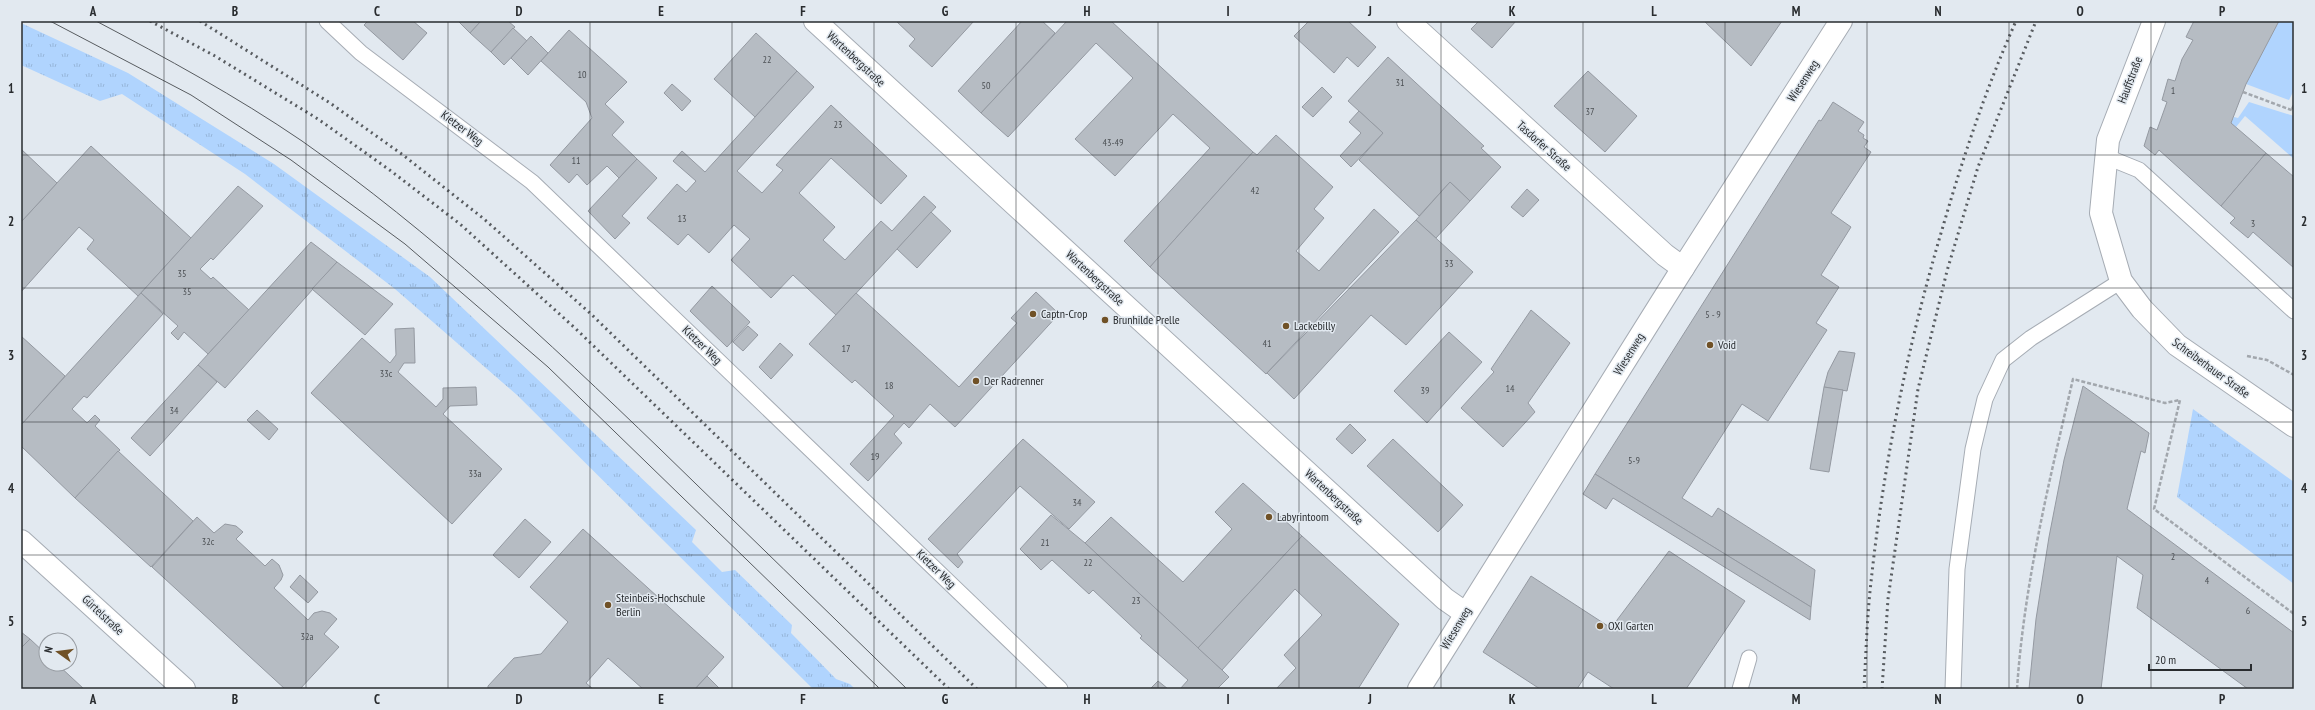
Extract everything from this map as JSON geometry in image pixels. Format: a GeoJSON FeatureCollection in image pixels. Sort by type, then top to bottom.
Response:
{"type":"FeatureCollection","features":[{"type":"Feature","properties":{"kind":"street","name":"Wartenbergstraße"},"geometry":{"type":"LineString","coordinates":[[815,21],[1445,599],[1465,613]]}},
{"type":"Feature","properties":{"kind":"street","name":"Tasdorfer Straße"},"geometry":{"type":"LineString","coordinates":[[1408,21],[1660,250],[1683,268]]}},
{"type":"Feature","properties":{"kind":"street","name":"Wiesenweg"},"geometry":{"type":"LineString","coordinates":[[1419,689],[1465,613],[1841,21]]}},
{"type":"Feature","properties":{"kind":"street","name":"Hauffstraße"},"geometry":{"type":"LineString","coordinates":[[2107,149],[2154,21]]}},
{"type":"Feature","properties":{"kind":"street","name":"Schreiberhauer Straße"},"geometry":{"type":"LineString","coordinates":[[2107,149],[2101,213],[2121,280],[2142,309],[2177,345],[2294,426]]}},
{"type":"Feature","properties":{"kind":"street","name":"Gürtelstraße"},"geometry":{"type":"LineString","coordinates":[[21,541],[184,689]]}},
{"type":"Feature","properties":{"kind":"lane","name":"Kietzer Weg"},"geometry":{"type":"LineString","coordinates":[[327,21],[362,53],[532,182],[1060,689]]}},
{"type":"Feature","properties":{"kind":"lane"},"geometry":{"type":"LineString","coordinates":[[2107,149],[2139,170],[2294,311]]}},
{"type":"Feature","properties":{"kind":"lane"},"geometry":{"type":"LineString","coordinates":[[1953,689],[1957,569],[1974,449],[1985,399],[2003,360],[2031,338],[2121,280]]}},
{"type":"Feature","properties":{"kind":"lane"},"geometry":{"type":"LineString","coordinates":[[1740,689],[1748,658]]}},
{"type":"Feature","properties":{"kind":"path"},"geometry":{"type":"LineString","coordinates":[[2243,92],[2293,110],[2294,105]]}},
{"type":"Feature","properties":{"kind":"path"},"geometry":{"type":"LineString","coordinates":[[2244,356],[2267,360],[2294,375]]}},
{"type":"Feature","properties":{"kind":"path"},"geometry":{"type":"LineString","coordinates":[[2017,689],[2020,638],[2041,516],[2073,379],[2166,403],[2180,400],[2154,509],[2294,614]]}},
{"type":"Feature","properties":{"kind":"green space"},"geometry":{"type":"Polygon","coordinates":[[[2279,21],[2294,21],[2294,90],[2289,100],[2246,84],[2279,21]]]}},
{"type":"Feature","properties":{"kind":"green space"},"geometry":{"type":"Polygon","coordinates":[[[21,23],[128,73],[274,164],[430,277],[696,530],[692,542],[722,572],[735,570],[792,625],[791,633],[836,679],[850,684],[855,689],[813,689],[517,395],[395,289],[245,174],[122,94],[100,101],[21,65],[21,23]]]}},
{"type":"Feature","properties":{"kind":"green space"},"geometry":{"type":"Polygon","coordinates":[[[2249,102],[2294,116],[2294,159],[2245,116],[2236,127],[2231,123],[2234,117],[2238,118],[2249,102]]]}},
{"type":"Feature","properties":{"kind":"green space"},"geometry":{"type":"Polygon","coordinates":[[[2193,409],[2294,482],[2294,584],[2177,497],[2193,409]]]}},
{"type":"Feature","properties":{"kind":"building"},"geometry":{"type":"Polygon","coordinates":[[[368,21],[413,21],[427,33],[403,60],[364,25],[368,21]]]}},
{"type":"Feature","properties":{"kind":"building"},"geometry":{"type":"Polygon","coordinates":[[[458,21],[481,21],[470,33],[458,21]]]}},
{"type":"Feature","properties":{"kind":"building"},"geometry":{"type":"Polygon","coordinates":[[[481,21],[508,21],[515,27],[491,52],[470,33],[481,21]]]}},
{"type":"Feature","properties":{"kind":"building"},"geometry":{"type":"Polygon","coordinates":[[[896,21],[974,21],[932,67],[909,46],[915,39],[896,21]]]}},
{"type":"Feature","properties":{"kind":"building"},"geometry":{"type":"Polygon","coordinates":[[[1022,21],[1042,21],[1055,33],[981,113],[958,91],[1022,21]]]}},
{"type":"Feature","properties":{"kind":"building"},"geometry":{"type":"Polygon","coordinates":[[[1067,21],[1111,21],[1253,152],[1150,267],[1124,241],[1210,148],[1173,114],[1115,176],[1075,139],[1133,78],[1096,43],[1008,137],[981,113],[1067,21]]]}},
{"type":"Feature","properties":{"kind":"building"},"geometry":{"type":"Polygon","coordinates":[[[1309,21],[1348,21],[1376,47],[1358,67],[1347,57],[1334,73],[1294,36],[1309,21]]]}},
{"type":"Feature","properties":{"kind":"building"},"geometry":{"type":"Polygon","coordinates":[[[1479,21],[1516,21],[1492,48],[1471,29],[1479,21]]]}},
{"type":"Feature","properties":{"kind":"building"},"geometry":{"type":"Polygon","coordinates":[[[1704,21],[1782,21],[1751,66],[1704,21]]]}},
{"type":"Feature","properties":{"kind":"building"},"geometry":{"type":"Polygon","coordinates":[[[2194,21],[2279,21],[2246,84],[2231,123],[2266,153],[2221,206],[2159,150],[2155,155],[2144,146],[2150,127],[2157,130],[2167,102],[2162,100],[2168,79],[2175,81],[2182,59],[2193,40],[2186,37],[2194,21]]]}},
{"type":"Feature","properties":{"kind":"building"},"geometry":{"type":"Polygon","coordinates":[[[513,28],[527,41],[504,65],[491,52],[513,28]]]}},
{"type":"Feature","properties":{"kind":"building"},"geometry":{"type":"Polygon","coordinates":[[[569,30],[627,82],[605,104],[624,122],[612,135],[637,159],[619,178],[607,166],[587,185],[577,174],[569,183],[550,165],[592,118],[586,102],[541,61],[569,30]]]}},
{"type":"Feature","properties":{"kind":"building"},"geometry":{"type":"Polygon","coordinates":[[[756,33],[797,71],[755,117],[714,79],[756,33]]]}},
{"type":"Feature","properties":{"kind":"building"},"geometry":{"type":"Polygon","coordinates":[[[531,36],[548,53],[528,75],[511,58],[531,36]]]}},
{"type":"Feature","properties":{"kind":"building"},"geometry":{"type":"Polygon","coordinates":[[[1388,57],[1484,146],[1481,148],[1501,167],[1470,201],[1450,182],[1419,216],[1359,160],[1383,133],[1348,101],[1388,57]]]}},
{"type":"Feature","properties":{"kind":"building"},"geometry":{"type":"Polygon","coordinates":[[[797,71],[814,87],[737,171],[762,193],[783,170],[776,165],[831,105],[907,176],[881,204],[831,158],[799,193],[835,227],[823,240],[845,260],[881,221],[892,231],[924,196],[936,207],[836,315],[793,275],[771,298],[731,260],[750,239],[734,225],[709,253],[688,234],[678,245],[647,218],[677,184],[686,192],[696,181],[673,161],[682,151],[705,172],[797,71]]]}},
{"type":"Feature","properties":{"kind":"building"},"geometry":{"type":"Polygon","coordinates":[[[1588,71],[1637,116],[1605,152],[1554,106],[1588,71]]]}},
{"type":"Feature","properties":{"kind":"building"},"geometry":{"type":"Polygon","coordinates":[[[672,84],[691,101],[682,111],[664,93],[672,84]]]}},
{"type":"Feature","properties":{"kind":"building"},"geometry":{"type":"Polygon","coordinates":[[[1322,87],[1332,97],[1313,117],[1302,107],[1322,87]]]}},
{"type":"Feature","properties":{"kind":"building"},"geometry":{"type":"Polygon","coordinates":[[[1833,102],[1864,122],[1858,131],[1864,135],[1863,138],[1868,141],[1864,147],[1871,152],[1831,213],[1851,227],[1821,275],[1839,287],[1816,323],[1827,330],[1768,421],[1742,404],[1682,498],[1712,517],[1718,508],[1815,570],[1811,607],[1595,474],[1819,120],[1821,121],[1833,102]]]}},
{"type":"Feature","properties":{"kind":"building"},"geometry":{"type":"Polygon","coordinates":[[[1359,111],[1383,133],[1351,167],[1340,156],[1361,133],[1349,122],[1359,111]]]}},
{"type":"Feature","properties":{"kind":"building"},"geometry":{"type":"Polygon","coordinates":[[[1276,135],[1333,187],[1314,209],[1324,218],[1296,251],[1319,271],[1374,209],[1399,232],[1266,374],[1150,267],[1253,152],[1257,155],[1276,135]]]}},
{"type":"Feature","properties":{"kind":"building"},"geometry":{"type":"Polygon","coordinates":[[[91,146],[191,238],[138,296],[87,249],[94,240],[79,227],[21,292],[21,222],[91,146]]]}},
{"type":"Feature","properties":{"kind":"building"},"geometry":{"type":"Polygon","coordinates":[[[21,149],[57,183],[21,222],[21,149]]]}},
{"type":"Feature","properties":{"kind":"building"},"geometry":{"type":"Polygon","coordinates":[[[2266,153],[2294,177],[2294,268],[2253,232],[2248,238],[2230,223],[2235,218],[2221,206],[2266,153]]]}},
{"type":"Feature","properties":{"kind":"building"},"geometry":{"type":"Polygon","coordinates":[[[637,159],[657,178],[622,216],[630,223],[615,239],[588,211],[637,159]]]}},
{"type":"Feature","properties":{"kind":"building"},"geometry":{"type":"Polygon","coordinates":[[[1450,182],[1470,201],[1436,238],[1416,220],[1450,182]]]}},
{"type":"Feature","properties":{"kind":"building"},"geometry":{"type":"Polygon","coordinates":[[[238,186],[263,206],[213,260],[211,258],[200,269],[211,279],[213,277],[249,310],[208,354],[184,332],[178,340],[171,333],[178,326],[141,293],[238,186]]]}},
{"type":"Feature","properties":{"kind":"building"},"geometry":{"type":"Polygon","coordinates":[[[1527,189],[1539,200],[1523,217],[1511,207],[1527,189]]]}},
{"type":"Feature","properties":{"kind":"building"},"geometry":{"type":"Polygon","coordinates":[[[931,212],[951,231],[917,268],[897,249],[931,212]]]}},
{"type":"Feature","properties":{"kind":"building"},"geometry":{"type":"Polygon","coordinates":[[[1416,220],[1473,272],[1406,345],[1371,315],[1294,399],[1267,373],[1416,220]]]}},
{"type":"Feature","properties":{"kind":"building"},"geometry":{"type":"Polygon","coordinates":[[[311,242],[337,262],[225,388],[198,365],[311,242]]]}},
{"type":"Feature","properties":{"kind":"building"},"geometry":{"type":"Polygon","coordinates":[[[337,262],[393,304],[365,335],[312,289],[337,262]]]}},
{"type":"Feature","properties":{"kind":"building"},"geometry":{"type":"Polygon","coordinates":[[[712,286],[750,322],[727,347],[690,311],[712,286]]]}},
{"type":"Feature","properties":{"kind":"building"},"geometry":{"type":"Polygon","coordinates":[[[1036,292],[1059,314],[955,427],[930,404],[909,428],[904,423],[894,434],[902,443],[868,481],[850,464],[894,416],[855,380],[852,383],[809,344],[856,293],[959,387],[1017,323],[1011,318],[1036,292]]]}},
{"type":"Feature","properties":{"kind":"building"},"geometry":{"type":"Polygon","coordinates":[[[141,293],[163,314],[87,398],[84,396],[72,409],[87,423],[95,415],[100,420],[95,426],[120,450],[75,498],[21,446],[21,425],[141,293]]]}},
{"type":"Feature","properties":{"kind":"building"},"geometry":{"type":"Polygon","coordinates":[[[1531,310],[1570,343],[1528,403],[1535,412],[1503,447],[1461,408],[1494,372],[1491,369],[1531,310]]]}},
{"type":"Feature","properties":{"kind":"building"},"geometry":{"type":"Polygon","coordinates":[[[748,326],[758,335],[743,351],[733,342],[748,326]]]}},
{"type":"Feature","properties":{"kind":"building"},"geometry":{"type":"Polygon","coordinates":[[[414,328],[415,363],[404,363],[398,372],[436,407],[443,399],[443,388],[476,387],[477,405],[450,406],[443,414],[502,469],[452,524],[311,393],[362,338],[390,363],[396,355],[395,329],[414,328]]]}},
{"type":"Feature","properties":{"kind":"building"},"geometry":{"type":"Polygon","coordinates":[[[1449,332],[1482,362],[1427,423],[1394,391],[1449,332]]]}},
{"type":"Feature","properties":{"kind":"building"},"geometry":{"type":"Polygon","coordinates":[[[21,336],[65,376],[21,425],[21,336]]]}},
{"type":"Feature","properties":{"kind":"building"},"geometry":{"type":"Polygon","coordinates":[[[780,343],[793,355],[771,379],[759,367],[780,343]]]}},
{"type":"Feature","properties":{"kind":"building"},"geometry":{"type":"Polygon","coordinates":[[[1839,351],[1855,353],[1847,391],[1824,387],[1828,372],[1839,351]]]}},
{"type":"Feature","properties":{"kind":"building"},"geometry":{"type":"Polygon","coordinates":[[[198,365],[217,382],[150,456],[131,438],[198,365]]]}},
{"type":"Feature","properties":{"kind":"building"},"geometry":{"type":"Polygon","coordinates":[[[2083,386],[2149,433],[2145,453],[2141,451],[2127,509],[2294,633],[2294,689],[2248,689],[2137,608],[2143,575],[2117,556],[2101,689],[2029,689],[2036,619],[2049,537],[2064,460],[2083,386]]]}},
{"type":"Feature","properties":{"kind":"building"},"geometry":{"type":"Polygon","coordinates":[[[1824,387],[1843,390],[1829,472],[1810,469],[1824,387]]]}},
{"type":"Feature","properties":{"kind":"building"},"geometry":{"type":"Polygon","coordinates":[[[257,410],[278,429],[269,440],[247,420],[257,410]]]}},
{"type":"Feature","properties":{"kind":"building"},"geometry":{"type":"Polygon","coordinates":[[[1350,424],[1366,440],[1352,454],[1336,439],[1350,424]]]}},
{"type":"Feature","properties":{"kind":"building"},"geometry":{"type":"Polygon","coordinates":[[[1023,439],[1095,502],[1069,529],[1020,486],[957,554],[963,562],[958,568],[928,539],[1023,439]]]}},
{"type":"Feature","properties":{"kind":"building"},"geometry":{"type":"Polygon","coordinates":[[[1393,439],[1463,505],[1438,532],[1367,466],[1393,439]]]}},
{"type":"Feature","properties":{"kind":"building"},"geometry":{"type":"Polygon","coordinates":[[[118,451],[193,521],[151,567],[75,498],[118,451]]]}},
{"type":"Feature","properties":{"kind":"building"},"geometry":{"type":"Polygon","coordinates":[[[1595,474],[1811,607],[1810,620],[1613,498],[1606,509],[1583,494],[1595,474]]]}},
{"type":"Feature","properties":{"kind":"building"},"geometry":{"type":"Polygon","coordinates":[[[1243,483],[1302,536],[1198,648],[1085,543],[1111,517],[1183,582],[1232,529],[1215,512],[1243,483]]]}},
{"type":"Feature","properties":{"kind":"building"},"geometry":{"type":"Polygon","coordinates":[[[1051,515],[1085,543],[1229,677],[1217,689],[1180,689],[1188,680],[1140,638],[1142,636],[1093,590],[1089,594],[1052,560],[1041,570],[1020,549],[1051,515]]]}},
{"type":"Feature","properties":{"kind":"building"},"geometry":{"type":"Polygon","coordinates":[[[197,517],[214,533],[225,524],[236,526],[243,532],[236,539],[265,566],[272,559],[279,565],[283,575],[281,580],[274,588],[308,620],[314,613],[322,611],[330,613],[337,619],[324,634],[339,647],[300,689],[285,689],[152,567],[197,517]]]}},
{"type":"Feature","properties":{"kind":"building"},"geometry":{"type":"Polygon","coordinates":[[[525,519],[551,542],[519,578],[493,555],[525,519]]]}},
{"type":"Feature","properties":{"kind":"building","name":"Steinbeis-Hochschule Berlin"},"geometry":{"type":"Polygon","coordinates":[[[583,529],[724,657],[695,689],[643,689],[608,658],[586,683],[593,689],[488,689],[488,686],[514,658],[541,654],[568,622],[530,587],[583,529]]]}},
{"type":"Feature","properties":{"kind":"building"},"geometry":{"type":"Polygon","coordinates":[[[1302,536],[1399,624],[1358,689],[1276,689],[1296,668],[1284,655],[1322,615],[1295,589],[1222,670],[1198,648],[1302,536]]]}},
{"type":"Feature","properties":{"kind":"building"},"geometry":{"type":"Polygon","coordinates":[[[1669,551],[1745,601],[1686,689],[1614,689],[1588,672],[1577,689],[1540,689],[1483,652],[1531,576],[1611,628],[1669,551]]]}},
{"type":"Feature","properties":{"kind":"building"},"geometry":{"type":"Polygon","coordinates":[[[300,575],[318,592],[308,603],[290,587],[300,575]]]}},
{"type":"Feature","properties":{"kind":"building"},"geometry":{"type":"Polygon","coordinates":[[[21,632],[30,639],[21,648],[21,632]]]}},
{"type":"Feature","properties":{"kind":"building"},"geometry":{"type":"Polygon","coordinates":[[[30,639],[38,646],[38,672],[66,672],[84,689],[21,689],[21,648],[30,639]]]}},
{"type":"Feature","properties":{"kind":"building"},"geometry":{"type":"Polygon","coordinates":[[[707,676],[720,689],[695,689],[707,676]]]}},
{"type":"Feature","properties":{"kind":"building"},"geometry":{"type":"Polygon","coordinates":[[[1158,681],[1168,689],[1150,689],[1158,681]]]}},
{"type":"Feature","properties":{"kind":"tram line"},"geometry":{"type":"LineString","coordinates":[[50,21],[191,95],[291,160],[405,244],[548,367],[880,689]]}},
{"type":"Feature","properties":{"kind":"tram line"},"geometry":{"type":"LineString","coordinates":[[96,21],[200,78],[277,124],[350,176],[442,249],[574,367],[907,689]]}},
{"type":"Feature","properties":{"kind":"railway"},"geometry":{"type":"LineString","coordinates":[[150,21],[215,56],[318,119],[391,171],[460,224],[576,329],[949,689]]}},
{"type":"Feature","properties":{"kind":"railway"},"geometry":{"type":"LineString","coordinates":[[200,21],[330,103],[403,155],[484,219],[591,314],[977,689]]}},
{"type":"Feature","properties":{"kind":"railway"},"geometry":{"type":"LineString","coordinates":[[1864,689],[1868,608],[1876,536],[1899,401],[1909,356],[1931,267],[1960,171],[1986,95],[2016,21]]}},
{"type":"Feature","properties":{"kind":"railway"},"geometry":{"type":"LineString","coordinates":[[1882,689],[1888,599],[1918,389],[1947,271],[1978,167],[2036,21]]}},
{"type":"Feature","properties":{"kind":"place","name":"Captn-Crop"},"geometry":{"type":"Point","coordinates":[1033,314]}},
{"type":"Feature","properties":{"kind":"place","name":"Brunhilde Prelle"},"geometry":{"type":"Point","coordinates":[1105,320]}},
{"type":"Feature","properties":{"kind":"place","name":"Lackebilly"},"geometry":{"type":"Point","coordinates":[1286,326]}},
{"type":"Feature","properties":{"kind":"place","name":"Void"},"geometry":{"type":"Point","coordinates":[1710,345]}},
{"type":"Feature","properties":{"kind":"place","name":"Der Radrenner"},"geometry":{"type":"Point","coordinates":[976,381]}},
{"type":"Feature","properties":{"kind":"place","name":"Labyrintoom"},"geometry":{"type":"Point","coordinates":[1269,517]}},
{"type":"Feature","properties":{"kind":"place","name":"Steinbeis-Hochschule Berlin"},"geometry":{"type":"Point","coordinates":[608,605]}},
{"type":"Feature","properties":{"kind":"place","name":"OXI Garten"},"geometry":{"type":"Point","coordinates":[1600,626]}}]}
